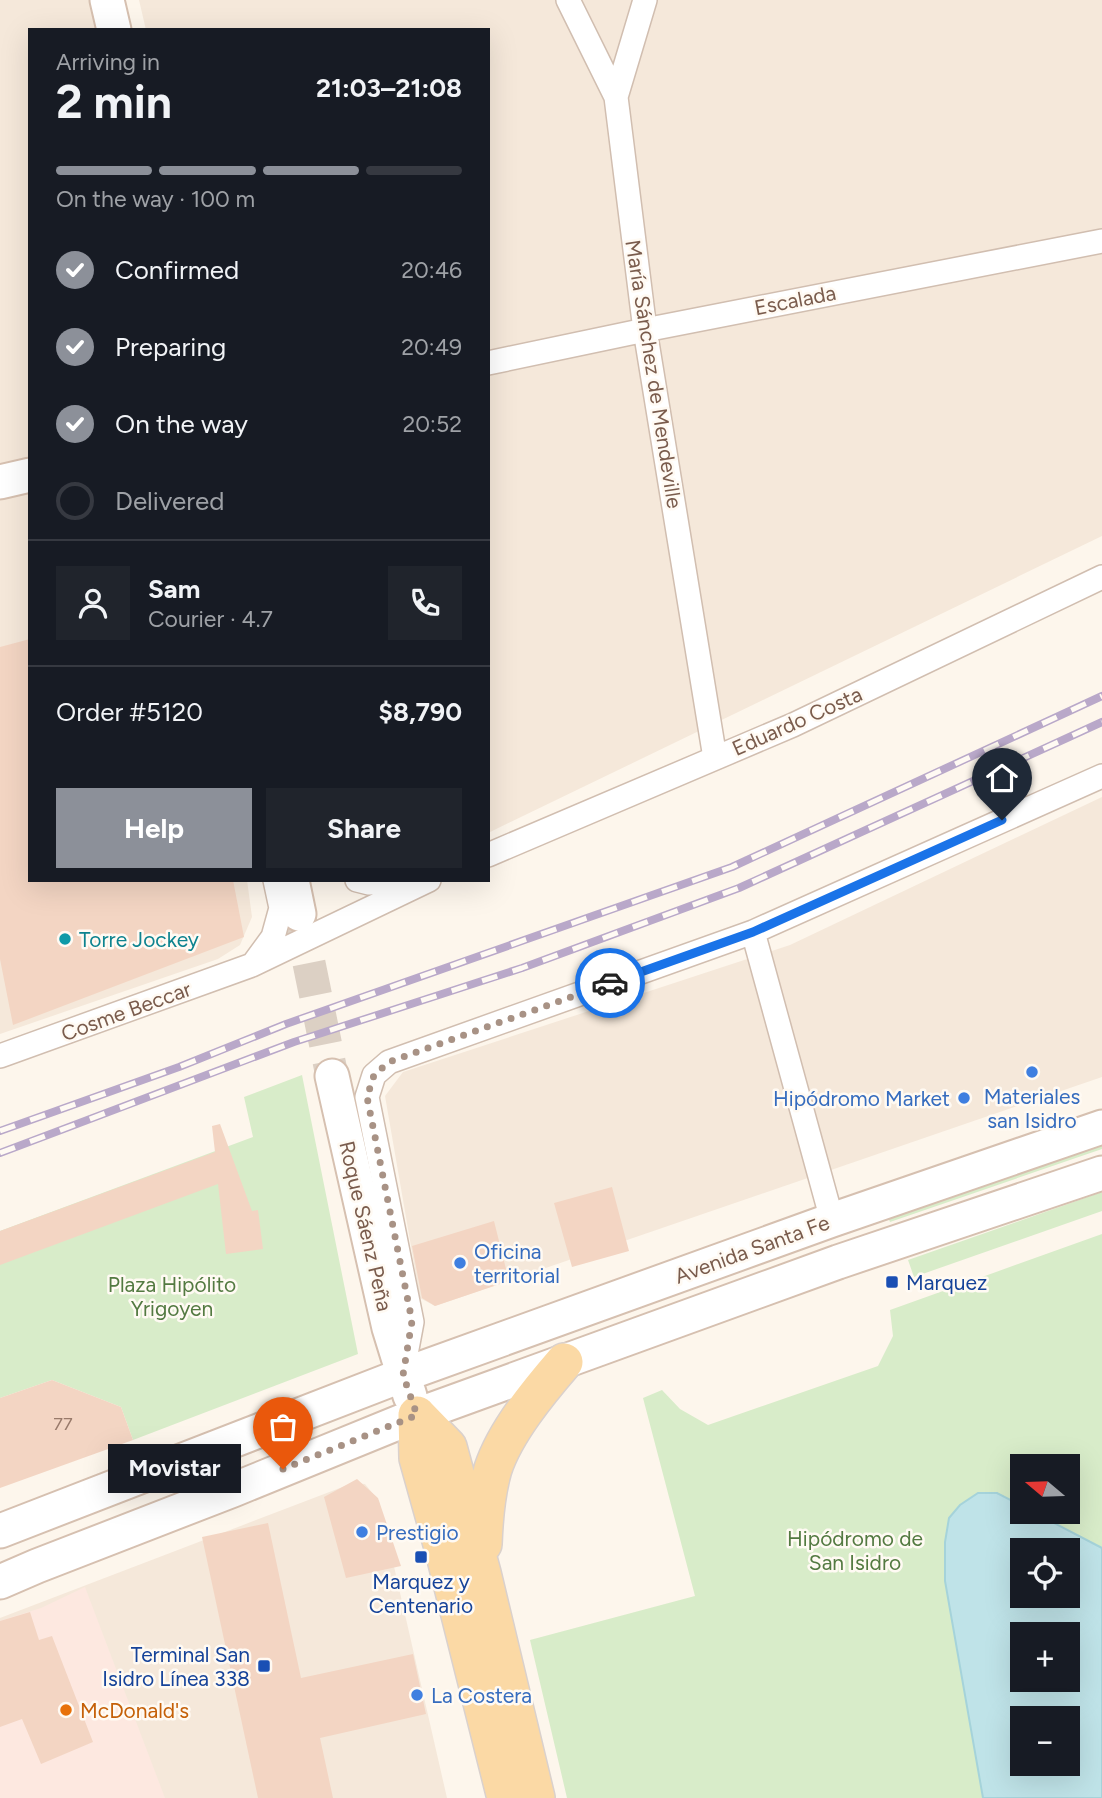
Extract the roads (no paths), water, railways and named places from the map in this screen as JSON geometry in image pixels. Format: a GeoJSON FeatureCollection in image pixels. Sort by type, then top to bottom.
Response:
{"type":"FeatureCollection","features":[{"type":"Feature","properties":{"kind":"main road"},"geometry":{"type":"LineString","coordinates":[[107,0],[114,28]]}},
{"type":"Feature","properties":{"kind":"main road"},"geometry":{"type":"LineString","coordinates":[[0,482],[28,475]]}},
{"type":"Feature","properties":{"kind":"main road"},"geometry":{"type":"LineString","coordinates":[[292,882],[299,915]]}},
{"type":"Feature","properties":{"kind":"main road","name":"Roque Sáenz Peña"},"geometry":{"type":"LineString","coordinates":[[332,1076],[386,1315],[417,1415]]}},
{"type":"Feature","properties":{"kind":"main road","name":"Avenida Santa Fe"},"geometry":{"type":"LineString","coordinates":[[0,1531],[403,1375],[832,1220],[1102,1127]]}},
{"type":"Feature","properties":{"kind":"main road","name":"Avenida Santa Fe"},"geometry":{"type":"LineString","coordinates":[[0,1582],[417,1415],[838,1262],[1102,1173]]}},
{"type":"Feature","properties":{"kind":"main road"},"geometry":{"type":"LineString","coordinates":[[482,1573],[486,1504],[494,1467],[512,1428],[564,1362]]}},
{"type":"Feature","properties":{"kind":"main road"},"geometry":{"type":"LineString","coordinates":[[417,1415],[448,1447],[482,1573],[536,1798]]}},
{"type":"Feature","properties":{"kind":"main road"},"geometry":{"type":"LineString","coordinates":[[417,1415],[418,1458],[506,1798]]}},
{"type":"Feature","properties":{"kind":"street","name":"María Sánchez de Mendeville"},"geometry":{"type":"LineString","coordinates":[[568,0],[615,97],[645,330],[715,758]]}},
{"type":"Feature","properties":{"kind":"street"},"geometry":{"type":"LineString","coordinates":[[615,97],[645,0]]}},
{"type":"Feature","properties":{"kind":"street","name":"Escalada"},"geometry":{"type":"LineString","coordinates":[[490,363],[1102,241]]}},
{"type":"Feature","properties":{"kind":"street","name":"Eduardo Costa"},"geometry":{"type":"LineString","coordinates":[[490,854],[793,725],[1102,577]]}},
{"type":"Feature","properties":{"kind":"street"},"geometry":{"type":"LineString","coordinates":[[832,1220],[753,932],[1102,776]]}},
{"type":"Feature","properties":{"kind":"street"},"geometry":{"type":"LineString","coordinates":[[252,965],[273,937],[281,908],[275,882]]}},
{"type":"Feature","properties":{"kind":"street"},"geometry":{"type":"LineString","coordinates":[[252,965],[425,882]]}},
{"type":"Feature","properties":{"kind":"street","name":"Roque Sáenz Peña"},"geometry":{"type":"LineString","coordinates":[[403,1375],[412,1321],[367,1097],[374,1075],[389,1062],[753,932]]}},
{"type":"Feature","properties":{"kind":"street","name":"Cosme Beccar"},"geometry":{"type":"LineString","coordinates":[[0,1056],[252,965]]}},
{"type":"Feature","properties":{"kind":"water"},"geometry":{"type":"Polygon","coordinates":[[[978,1493],[997,1493],[1010,1500],[1010,1524],[1056,1524],[1102,1548],[1102,1798],[983,1798],[945,1581],[945,1542],[949,1518],[960,1505],[978,1493]]]}},
{"type":"Feature","properties":{"kind":"tunnel"},"geometry":{"type":"LineString","coordinates":[[299,914],[332,1076]]}},
{"type":"Feature","properties":{"kind":"railway"},"geometry":{"type":"LineString","coordinates":[[0,1131],[179,1067],[286,1024],[732,867],[1102,696]]}},
{"type":"Feature","properties":{"kind":"railway"},"geometry":{"type":"LineString","coordinates":[[0,1153],[294,1042],[522,968],[739,888],[1102,722]]}},
{"type":"Feature","properties":{"kind":"place","name":"Torre Jockey"},"geometry":{"type":"Point","coordinates":[65,939]}},
{"type":"Feature","properties":{"kind":"place","name":"Materiales san Isidro"},"geometry":{"type":"Point","coordinates":[1032,1072]}},
{"type":"Feature","properties":{"kind":"place","name":"Hipódromo Market"},"geometry":{"type":"Point","coordinates":[964,1098]}},
{"type":"Feature","properties":{"kind":"place","name":"Oficina territorial"},"geometry":{"type":"Point","coordinates":[460,1263]}},
{"type":"Feature","properties":{"kind":"place","name":"Marquez"},"geometry":{"type":"Point","coordinates":[892,1282]}},
{"type":"Feature","properties":{"kind":"place","name":"Movistar"},"geometry":{"type":"Point","coordinates":[283,1469]}},
{"type":"Feature","properties":{"kind":"place","name":"Prestigio"},"geometry":{"type":"Point","coordinates":[362,1532]}},
{"type":"Feature","properties":{"kind":"place","name":"Marquez y Centenario"},"geometry":{"type":"Point","coordinates":[421,1557]}},
{"type":"Feature","properties":{"kind":"place","name":"Terminal San Isidro Línea 338"},"geometry":{"type":"Point","coordinates":[264,1666]}},
{"type":"Feature","properties":{"kind":"place","name":"La Costera"},"geometry":{"type":"Point","coordinates":[417,1695]}},
{"type":"Feature","properties":{"kind":"place","name":"McDonald's"},"geometry":{"type":"Point","coordinates":[66,1710]}},
{"type":"Feature","properties":{"kind":"park label","name":"Plaza Hipólito Yrigoyen"},"geometry":{"type":"Point","coordinates":[172,1296]}},
{"type":"Feature","properties":{"kind":"park label","name":"Hipódromo de San Isidro"},"geometry":{"type":"Point","coordinates":[855,1550]}}]}
